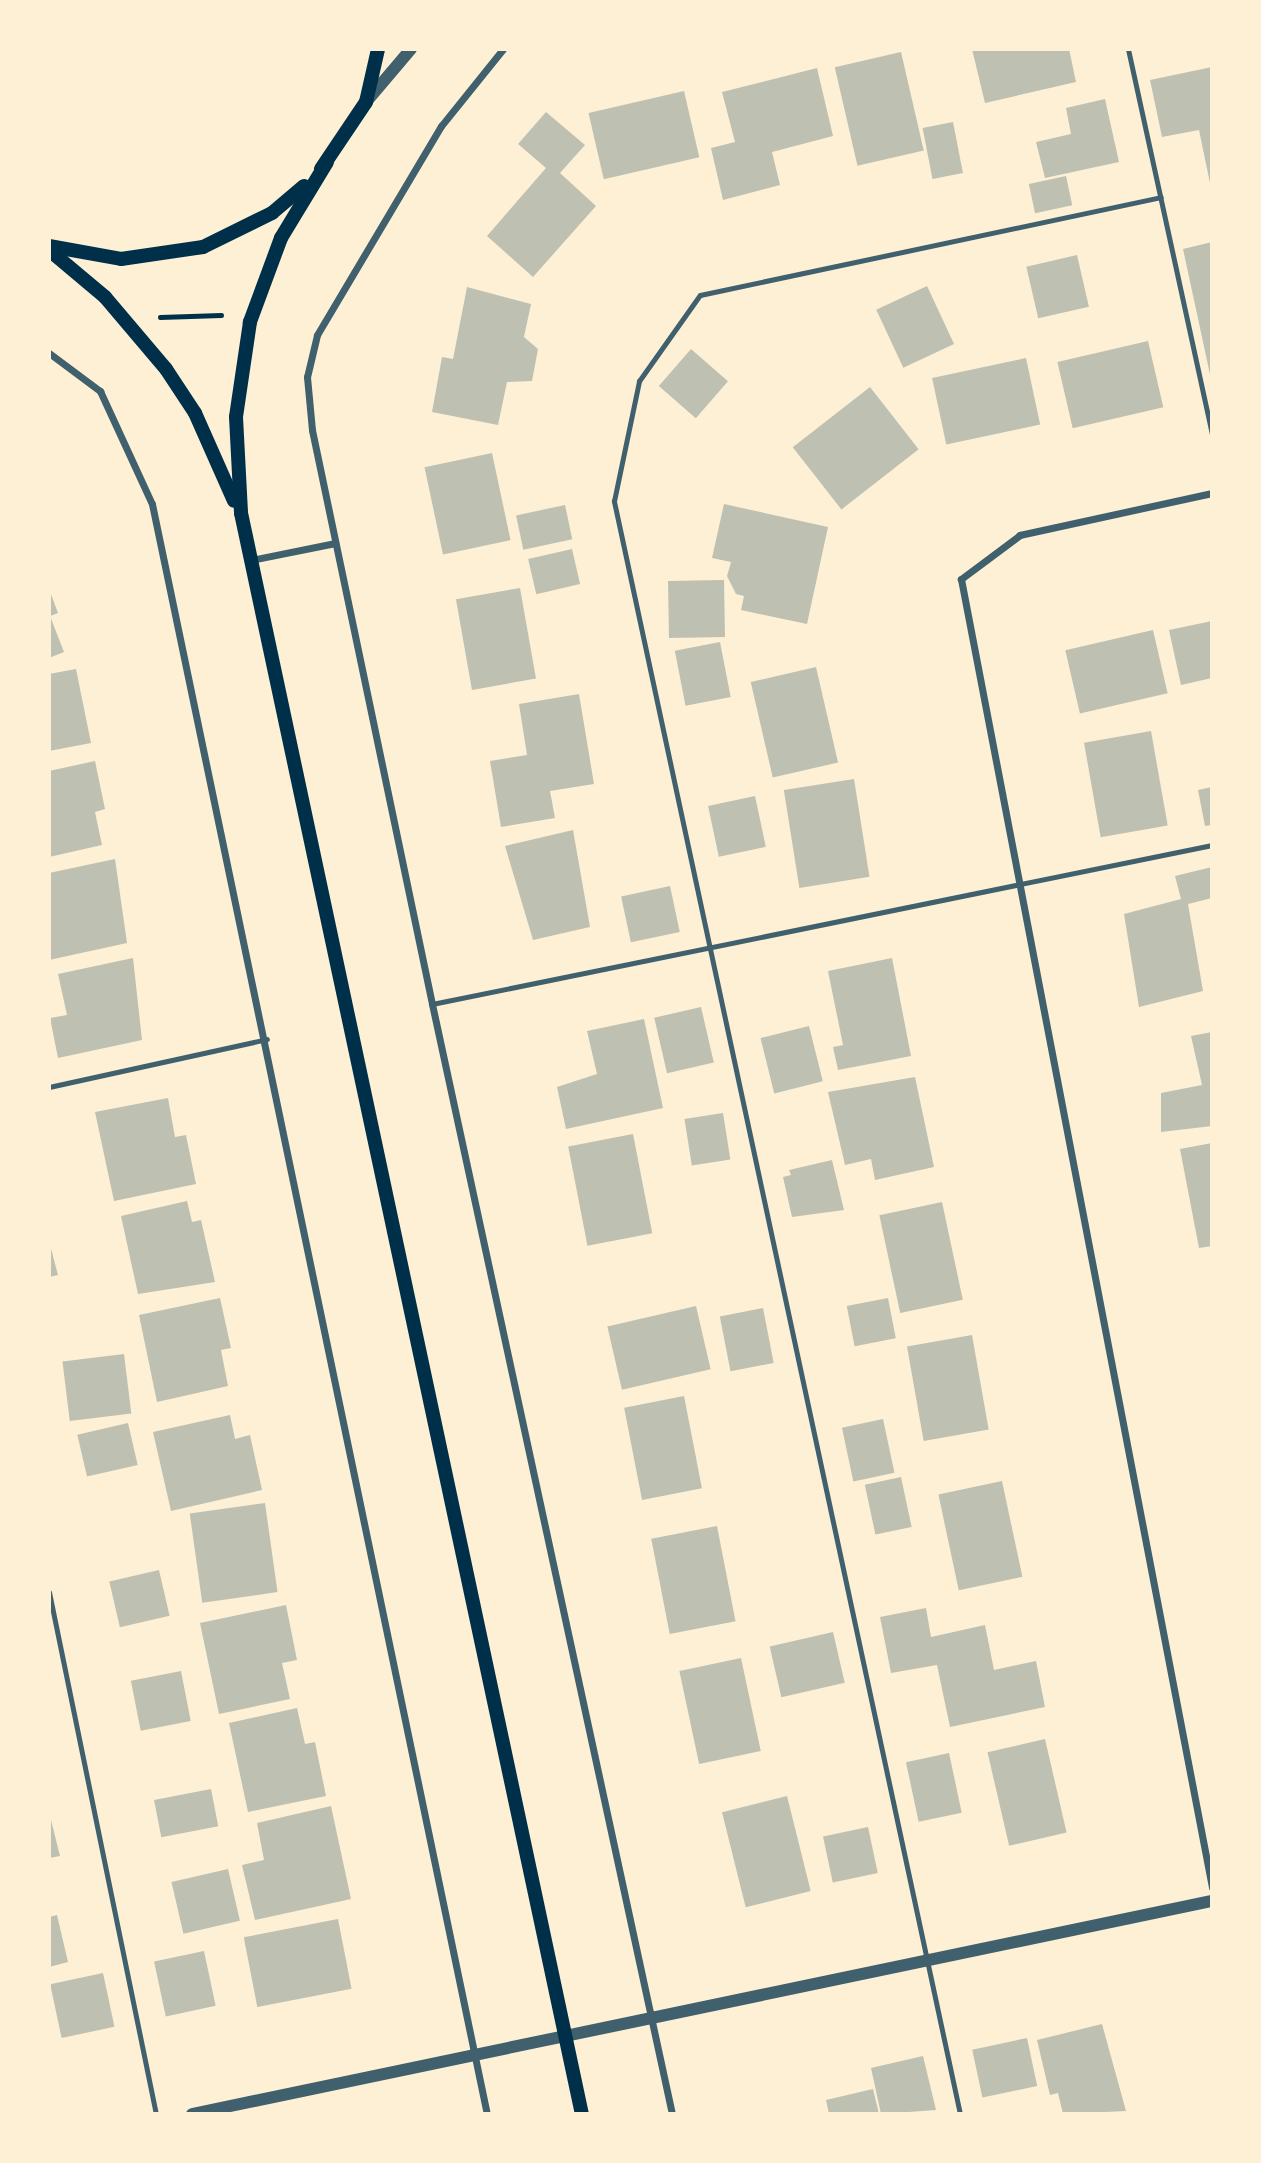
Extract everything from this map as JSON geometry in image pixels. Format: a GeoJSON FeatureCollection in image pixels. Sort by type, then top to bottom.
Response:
{"type":"FeatureCollection","features":[{"type":"Feature","properties":{"kind":"main road"},"geometry":{"type":"LineString","coordinates":[[378,49],[366,102],[281,238],[250,322],[236,453],[251,560],[582,2114]]}},
{"type":"Feature","properties":{"kind":"main road"},"geometry":{"type":"LineString","coordinates":[[49,248],[121,259],[203,247],[272,214],[327,162]]}},
{"type":"Feature","properties":{"kind":"main road"},"geometry":{"type":"LineString","coordinates":[[49,248],[134,327],[195,413],[219,460],[251,560]]}},
{"type":"Feature","properties":{"kind":"street"},"geometry":{"type":"LineString","coordinates":[[366,102],[411,49]]}},
{"type":"Feature","properties":{"kind":"street"},"geometry":{"type":"LineString","coordinates":[[503,49],[458,96],[317,335],[307,377],[312,430],[335,543],[672,2114]]}},
{"type":"Feature","properties":{"kind":"street"},"geometry":{"type":"LineString","coordinates":[[49,353],[100,391],[152,503],[267,1039],[487,2114]]}},
{"type":"Feature","properties":{"kind":"street"},"geometry":{"type":"LineString","coordinates":[[1212,493],[1020,536],[961,579],[1212,1887]]}},
{"type":"Feature","properties":{"kind":"street"},"geometry":{"type":"LineString","coordinates":[[251,560],[335,543]]}},
{"type":"Feature","properties":{"kind":"street"},"geometry":{"type":"LineString","coordinates":[[192,2114],[566,2038],[927,1958],[1212,1901]]}},
{"type":"Feature","properties":{"kind":"lane"},"geometry":{"type":"LineString","coordinates":[[1128,49],[1212,433]]}},
{"type":"Feature","properties":{"kind":"lane"},"geometry":{"type":"LineString","coordinates":[[960,2114],[614,502],[639,382],[700,295],[1161,197]]}},
{"type":"Feature","properties":{"kind":"lane"},"geometry":{"type":"LineString","coordinates":[[432,1004],[1020,881],[1212,845]]}},
{"type":"Feature","properties":{"kind":"lane"},"geometry":{"type":"LineString","coordinates":[[49,1087],[267,1039]]}},
{"type":"Feature","properties":{"kind":"lane"},"geometry":{"type":"LineString","coordinates":[[49,1592],[156,2114]]}},
{"type":"Feature","properties":{"kind":"path"},"geometry":{"type":"LineString","coordinates":[[134,327],[164,315],[250,322]]}},
{"type":"Feature","properties":{"kind":"building"},"geometry":{"type":"Polygon","coordinates":[[[972,49],[1069,49],[1076,82],[985,103],[972,49]]]}},
{"type":"Feature","properties":{"kind":"building"},"geometry":{"type":"Polygon","coordinates":[[[901,52],[924,150],[857,166],[835,67],[901,52]]]}},
{"type":"Feature","properties":{"kind":"building"},"geometry":{"type":"Polygon","coordinates":[[[1212,67],[1211,188],[1199,130],[1162,137],[1150,80],[1212,67]]]}},
{"type":"Feature","properties":{"kind":"building"},"geometry":{"type":"Polygon","coordinates":[[[817,68],[833,136],[772,152],[780,185],[723,200],[711,148],[735,142],[722,92],[817,68]]]}},
{"type":"Feature","properties":{"kind":"building"},"geometry":{"type":"Polygon","coordinates":[[[684,91],[699,157],[604,179],[589,113],[684,91]]]}},
{"type":"Feature","properties":{"kind":"building"},"geometry":{"type":"Polygon","coordinates":[[[1105,99],[1119,162],[1045,178],[1036,142],[1071,134],[1066,108],[1105,99]]]}},
{"type":"Feature","properties":{"kind":"building"},"geometry":{"type":"Polygon","coordinates":[[[546,112],[585,145],[560,173],[596,206],[533,277],[487,236],[546,168],[518,144],[546,112]]]}},
{"type":"Feature","properties":{"kind":"building"},"geometry":{"type":"Polygon","coordinates":[[[953,122],[963,173],[932,179],[923,128],[953,122]]]}},
{"type":"Feature","properties":{"kind":"building"},"geometry":{"type":"Polygon","coordinates":[[[1066,176],[1072,205],[1035,213],[1029,184],[1066,176]]]}},
{"type":"Feature","properties":{"kind":"building"},"geometry":{"type":"Polygon","coordinates":[[[1212,242],[1212,379],[1211,379],[1183,249],[1212,242]]]}},
{"type":"Feature","properties":{"kind":"building"},"geometry":{"type":"Polygon","coordinates":[[[1077,255],[1089,307],[1038,318],[1026,267],[1077,255]]]}},
{"type":"Feature","properties":{"kind":"building"},"geometry":{"type":"Polygon","coordinates":[[[927,286],[954,344],[903,368],[876,310],[927,286]]]}},
{"type":"Feature","properties":{"kind":"building"},"geometry":{"type":"Polygon","coordinates":[[[467,287],[531,304],[524,337],[538,349],[532,381],[507,382],[498,425],[432,412],[442,357],[453,359],[467,287]]]}},
{"type":"Feature","properties":{"kind":"building"},"geometry":{"type":"Polygon","coordinates":[[[1148,341],[1163,407],[1073,428],[1057,362],[1148,341]]]}},
{"type":"Feature","properties":{"kind":"building"},"geometry":{"type":"Polygon","coordinates":[[[691,349],[728,381],[696,418],[659,386],[691,349]]]}},
{"type":"Feature","properties":{"kind":"building"},"geometry":{"type":"Polygon","coordinates":[[[1026,358],[1040,425],[946,444],[932,378],[1026,358]]]}},
{"type":"Feature","properties":{"kind":"building"},"geometry":{"type":"Polygon","coordinates":[[[870,387],[919,449],[841,510],[793,447],[870,387]]]}},
{"type":"Feature","properties":{"kind":"building"},"geometry":{"type":"Polygon","coordinates":[[[492,453],[511,540],[443,554],[425,467],[492,453]]]}},
{"type":"Feature","properties":{"kind":"building"},"geometry":{"type":"Polygon","coordinates":[[[724,504],[828,527],[807,624],[741,610],[744,596],[736,594],[727,576],[731,562],[712,558],[724,504]]]}},
{"type":"Feature","properties":{"kind":"building"},"geometry":{"type":"Polygon","coordinates":[[[565,505],[572,539],[523,550],[516,515],[565,505]]]}},
{"type":"Feature","properties":{"kind":"building"},"geometry":{"type":"Polygon","coordinates":[[[572,549],[580,584],[536,594],[528,559],[572,549]]]}},
{"type":"Feature","properties":{"kind":"building"},"geometry":{"type":"Polygon","coordinates":[[[724,580],[725,637],[669,638],[668,581],[724,580]]]}},
{"type":"Feature","properties":{"kind":"building"},"geometry":{"type":"Polygon","coordinates":[[[520,588],[536,679],[472,690],[456,599],[520,588]]]}},
{"type":"Feature","properties":{"kind":"building"},"geometry":{"type":"Polygon","coordinates":[[[49,589],[58,613],[50,616],[64,652],[49,658],[49,589]]]}},
{"type":"Feature","properties":{"kind":"building"},"geometry":{"type":"Polygon","coordinates":[[[1212,621],[1212,678],[1181,685],[1169,630],[1212,621]]]}},
{"type":"Feature","properties":{"kind":"building"},"geometry":{"type":"Polygon","coordinates":[[[1153,630],[1168,693],[1080,714],[1065,650],[1153,630]]]}},
{"type":"Feature","properties":{"kind":"building"},"geometry":{"type":"Polygon","coordinates":[[[720,642],[731,697],[686,706],[675,651],[720,642]]]}},
{"type":"Feature","properties":{"kind":"building"},"geometry":{"type":"Polygon","coordinates":[[[816,667],[838,762],[773,778],[751,682],[816,667]]]}},
{"type":"Feature","properties":{"kind":"building"},"geometry":{"type":"Polygon","coordinates":[[[76,669],[91,743],[49,751],[49,674],[76,669]]]}},
{"type":"Feature","properties":{"kind":"building"},"geometry":{"type":"Polygon","coordinates":[[[579,694],[594,784],[550,791],[555,818],[501,827],[490,761],[527,755],[519,704],[579,694]]]}},
{"type":"Feature","properties":{"kind":"building"},"geometry":{"type":"Polygon","coordinates":[[[1151,731],[1168,826],[1101,837],[1084,743],[1151,731]]]}},
{"type":"Feature","properties":{"kind":"building"},"geometry":{"type":"Polygon","coordinates":[[[95,761],[105,809],[95,812],[102,845],[49,857],[49,771],[95,761]]]}},
{"type":"Feature","properties":{"kind":"building"},"geometry":{"type":"Polygon","coordinates":[[[854,779],[869,877],[799,888],[784,790],[854,779]]]}},
{"type":"Feature","properties":{"kind":"building"},"geometry":{"type":"Polygon","coordinates":[[[1212,787],[1212,825],[1205,826],[1198,790],[1212,787]]]}},
{"type":"Feature","properties":{"kind":"building"},"geometry":{"type":"Polygon","coordinates":[[[755,796],[766,847],[719,857],[708,806],[755,796]]]}},
{"type":"Feature","properties":{"kind":"building"},"geometry":{"type":"Polygon","coordinates":[[[573,830],[590,927],[533,940],[505,846],[573,830]]]}},
{"type":"Feature","properties":{"kind":"building"},"geometry":{"type":"Polygon","coordinates":[[[115,859],[127,943],[49,960],[49,873],[115,859]]]}},
{"type":"Feature","properties":{"kind":"building"},"geometry":{"type":"Polygon","coordinates":[[[1212,867],[1212,898],[1188,904],[1203,991],[1139,1007],[1124,914],[1181,899],[1175,876],[1212,867]]]}},
{"type":"Feature","properties":{"kind":"building"},"geometry":{"type":"Polygon","coordinates":[[[670,886],[680,932],[631,942],[621,896],[670,886]]]}},
{"type":"Feature","properties":{"kind":"building"},"geometry":{"type":"Polygon","coordinates":[[[133,958],[142,1040],[58,1058],[50,1018],[67,1015],[58,974],[133,958]]]}},
{"type":"Feature","properties":{"kind":"building"},"geometry":{"type":"Polygon","coordinates":[[[892,958],[911,1056],[838,1070],[833,1047],[843,1045],[828,971],[892,958]]]}},
{"type":"Feature","properties":{"kind":"building"},"geometry":{"type":"Polygon","coordinates":[[[701,1007],[714,1063],[667,1073],[654,1018],[701,1007]]]}},
{"type":"Feature","properties":{"kind":"building"},"geometry":{"type":"Polygon","coordinates":[[[644,1019],[663,1108],[566,1129],[557,1087],[597,1074],[587,1031],[644,1019]]]}},
{"type":"Feature","properties":{"kind":"building"},"geometry":{"type":"Polygon","coordinates":[[[809,1026],[823,1081],[774,1093],[760,1038],[809,1026]]]}},
{"type":"Feature","properties":{"kind":"building"},"geometry":{"type":"Polygon","coordinates":[[[1212,1032],[1212,1126],[1161,1132],[1161,1093],[1202,1085],[1191,1036],[1212,1032]]]}},
{"type":"Feature","properties":{"kind":"building"},"geometry":{"type":"Polygon","coordinates":[[[915,1077],[934,1167],[875,1180],[871,1159],[845,1165],[828,1092],[915,1077]]]}},
{"type":"Feature","properties":{"kind":"building"},"geometry":{"type":"Polygon","coordinates":[[[168,1098],[175,1137],[186,1135],[196,1184],[114,1201],[95,1112],[168,1098]]]}},
{"type":"Feature","properties":{"kind":"building"},"geometry":{"type":"Polygon","coordinates":[[[723,1113],[730,1159],[692,1166],[684,1119],[723,1113]]]}},
{"type":"Feature","properties":{"kind":"building"},"geometry":{"type":"Polygon","coordinates":[[[633,1134],[652,1233],[587,1246],[568,1147],[633,1134]]]}},
{"type":"Feature","properties":{"kind":"building"},"geometry":{"type":"Polygon","coordinates":[[[1212,1143],[1212,1246],[1199,1248],[1180,1149],[1212,1143]]]}},
{"type":"Feature","properties":{"kind":"building"},"geometry":{"type":"Polygon","coordinates":[[[832,1160],[844,1210],[792,1217],[783,1177],[791,1175],[789,1170],[832,1160]]]}},
{"type":"Feature","properties":{"kind":"building"},"geometry":{"type":"Polygon","coordinates":[[[187,1201],[192,1222],[201,1220],[215,1282],[138,1294],[121,1216],[187,1201]]]}},
{"type":"Feature","properties":{"kind":"building"},"geometry":{"type":"Polygon","coordinates":[[[942,1202],[963,1300],[900,1313],[879,1215],[942,1202]]]}},
{"type":"Feature","properties":{"kind":"building"},"geometry":{"type":"Polygon","coordinates":[[[49,1241],[58,1275],[49,1277],[49,1241]]]}},
{"type":"Feature","properties":{"kind":"building"},"geometry":{"type":"Polygon","coordinates":[[[220,1298],[231,1348],[221,1350],[228,1386],[157,1402],[139,1315],[220,1298]]]}},
{"type":"Feature","properties":{"kind":"building"},"geometry":{"type":"Polygon","coordinates":[[[888,1298],[896,1338],[855,1346],[847,1306],[888,1298]]]}},
{"type":"Feature","properties":{"kind":"building"},"geometry":{"type":"Polygon","coordinates":[[[696,1306],[711,1369],[622,1390],[607,1326],[696,1306]]]}},
{"type":"Feature","properties":{"kind":"building"},"geometry":{"type":"Polygon","coordinates":[[[763,1308],[774,1363],[730,1371],[720,1316],[763,1308]]]}},
{"type":"Feature","properties":{"kind":"building"},"geometry":{"type":"Polygon","coordinates":[[[972,1335],[989,1430],[924,1441],[907,1346],[972,1335]]]}},
{"type":"Feature","properties":{"kind":"building"},"geometry":{"type":"Polygon","coordinates":[[[124,1354],[131,1414],[70,1421],[62,1362],[124,1354]]]}},
{"type":"Feature","properties":{"kind":"building"},"geometry":{"type":"Polygon","coordinates":[[[684,1396],[702,1488],[642,1500],[624,1408],[684,1396]]]}},
{"type":"Feature","properties":{"kind":"building"},"geometry":{"type":"Polygon","coordinates":[[[230,1415],[235,1439],[250,1435],[262,1490],[171,1511],[153,1432],[230,1415]]]}},
{"type":"Feature","properties":{"kind":"building"},"geometry":{"type":"Polygon","coordinates":[[[883,1419],[894,1473],[853,1482],[842,1428],[883,1419]]]}},
{"type":"Feature","properties":{"kind":"building"},"geometry":{"type":"Polygon","coordinates":[[[128,1423],[138,1465],[87,1477],[77,1435],[128,1423]]]}},
{"type":"Feature","properties":{"kind":"building"},"geometry":{"type":"Polygon","coordinates":[[[901,1477],[912,1527],[875,1535],[865,1485],[901,1477]]]}},
{"type":"Feature","properties":{"kind":"building"},"geometry":{"type":"Polygon","coordinates":[[[1002,1481],[1022,1577],[959,1590],[938,1495],[1002,1481]]]}},
{"type":"Feature","properties":{"kind":"building"},"geometry":{"type":"Polygon","coordinates":[[[265,1503],[278,1592],[202,1603],[190,1514],[265,1503]]]}},
{"type":"Feature","properties":{"kind":"building"},"geometry":{"type":"Polygon","coordinates":[[[717,1526],[736,1621],[670,1634],[651,1539],[717,1526]]]}},
{"type":"Feature","properties":{"kind":"building"},"geometry":{"type":"Polygon","coordinates":[[[159,1570],[170,1616],[120,1627],[109,1581],[159,1570]]]}},
{"type":"Feature","properties":{"kind":"building"},"geometry":{"type":"Polygon","coordinates":[[[286,1605],[297,1660],[282,1663],[290,1699],[219,1714],[200,1623],[286,1605]]]}},
{"type":"Feature","properties":{"kind":"building"},"geometry":{"type":"Polygon","coordinates":[[[926,1608],[931,1637],[985,1625],[994,1670],[1036,1661],[1045,1707],[950,1727],[937,1665],[891,1673],[880,1617],[926,1608]]]}},
{"type":"Feature","properties":{"kind":"building"},"geometry":{"type":"Polygon","coordinates":[[[833,1632],[845,1683],[781,1697],[770,1647],[833,1632]]]}},
{"type":"Feature","properties":{"kind":"building"},"geometry":{"type":"Polygon","coordinates":[[[741,1658],[761,1751],[699,1764],[679,1671],[741,1658]]]}},
{"type":"Feature","properties":{"kind":"building"},"geometry":{"type":"Polygon","coordinates":[[[181,1671],[191,1721],[141,1731],[131,1681],[181,1671]]]}},
{"type":"Feature","properties":{"kind":"building"},"geometry":{"type":"Polygon","coordinates":[[[297,1708],[305,1744],[315,1742],[326,1796],[248,1812],[229,1723],[297,1708]]]}},
{"type":"Feature","properties":{"kind":"building"},"geometry":{"type":"Polygon","coordinates":[[[1045,1739],[1067,1833],[1009,1846],[988,1752],[1045,1739]]]}},
{"type":"Feature","properties":{"kind":"building"},"geometry":{"type":"Polygon","coordinates":[[[949,1753],[962,1813],[919,1822],[906,1762],[949,1753]]]}},
{"type":"Feature","properties":{"kind":"building"},"geometry":{"type":"Polygon","coordinates":[[[211,1789],[218,1826],[161,1837],[154,1800],[211,1789]]]}},
{"type":"Feature","properties":{"kind":"building"},"geometry":{"type":"Polygon","coordinates":[[[787,1796],[811,1891],[746,1907],[722,1812],[787,1796]]]}},
{"type":"Feature","properties":{"kind":"building"},"geometry":{"type":"Polygon","coordinates":[[[331,1806],[351,1899],[255,1920],[242,1865],[264,1860],[257,1823],[331,1806]]]}},
{"type":"Feature","properties":{"kind":"building"},"geometry":{"type":"Polygon","coordinates":[[[49,1812],[60,1856],[49,1858],[49,1812]]]}},
{"type":"Feature","properties":{"kind":"building"},"geometry":{"type":"Polygon","coordinates":[[[868,1827],[878,1873],[833,1883],[823,1837],[868,1827]]]}},
{"type":"Feature","properties":{"kind":"building"},"geometry":{"type":"Polygon","coordinates":[[[228,1869],[240,1921],[183,1934],[171,1882],[228,1869]]]}},
{"type":"Feature","properties":{"kind":"building"},"geometry":{"type":"Polygon","coordinates":[[[57,1915],[68,1962],[49,1967],[49,1917],[57,1915]]]}},
{"type":"Feature","properties":{"kind":"building"},"geometry":{"type":"Polygon","coordinates":[[[338,1919],[352,1989],[257,2007],[244,1937],[338,1919]]]}},
{"type":"Feature","properties":{"kind":"building"},"geometry":{"type":"Polygon","coordinates":[[[204,1951],[216,2006],[166,2016],[154,1962],[204,1951]]]}},
{"type":"Feature","properties":{"kind":"building"},"geometry":{"type":"Polygon","coordinates":[[[103,1973],[114,2027],[62,2038],[50,1984],[103,1973]]]}},
{"type":"Feature","properties":{"kind":"building"},"geometry":{"type":"Polygon","coordinates":[[[1102,2024],[1126,2111],[1063,2114],[1058,2093],[1050,2095],[1037,2040],[1102,2024]]]}},
{"type":"Feature","properties":{"kind":"building"},"geometry":{"type":"Polygon","coordinates":[[[1027,2038],[1037,2086],[982,2098],[972,2050],[1027,2038]]]}},
{"type":"Feature","properties":{"kind":"building"},"geometry":{"type":"Polygon","coordinates":[[[923,2056],[936,2110],[881,2114],[871,2068],[923,2056]]]}},
{"type":"Feature","properties":{"kind":"building"},"geometry":{"type":"Polygon","coordinates":[[[873,2089],[879,2114],[829,2114],[826,2100],[873,2089]]]}}]}
